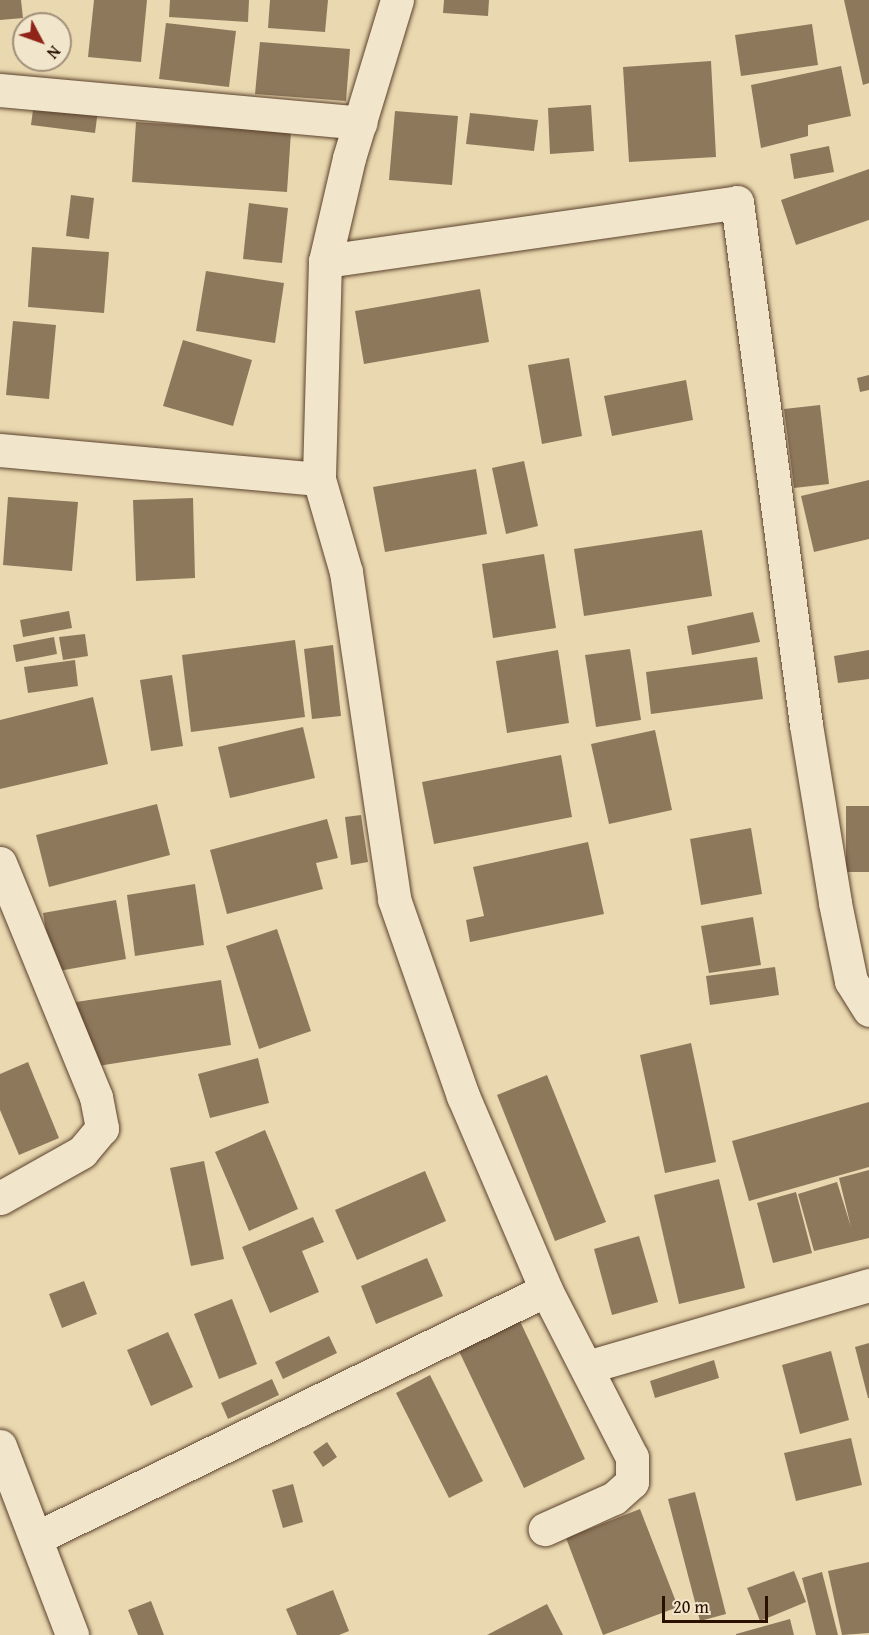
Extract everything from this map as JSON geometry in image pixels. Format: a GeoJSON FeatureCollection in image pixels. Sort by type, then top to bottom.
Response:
{"type":"FeatureCollection","features":[{"type":"Feature","properties":{"kind":"street"},"geometry":{"type":"LineString","coordinates":[[397,0],[360,123],[325,261],[319,479],[346,572],[393,899],[432,1000],[463,1096],[546,1290],[632,1457],[632,1482],[614,1498],[545,1529]]}},
{"type":"Feature","properties":{"kind":"street"},"geometry":{"type":"LineString","coordinates":[[0,90],[360,123]]}},
{"type":"Feature","properties":{"kind":"street"},"geometry":{"type":"LineString","coordinates":[[325,261],[737,202],[806,725],[835,903],[851,981],[869,1010]]}},
{"type":"Feature","properties":{"kind":"street"},"geometry":{"type":"LineString","coordinates":[[0,450],[319,479]]}},
{"type":"Feature","properties":{"kind":"street"},"geometry":{"type":"LineString","coordinates":[[0,863],[96,1097],[102,1128],[82,1152],[0,1198]]}},
{"type":"Feature","properties":{"kind":"street"},"geometry":{"type":"LineString","coordinates":[[587,1367],[869,1285]]}},
{"type":"Feature","properties":{"kind":"street"},"geometry":{"type":"LineString","coordinates":[[36,1538],[546,1290]]}},
{"type":"Feature","properties":{"kind":"street"},"geometry":{"type":"LineString","coordinates":[[0,1446],[72,1635]]}},
{"type":"Feature","properties":{"kind":"building"},"geometry":{"type":"Polygon","coordinates":[[[0,0],[21,0],[22,12],[12,12],[12,19],[0,20],[0,0]]]}},
{"type":"Feature","properties":{"kind":"building"},"geometry":{"type":"Polygon","coordinates":[[[94,0],[147,0],[141,62],[88,57],[94,0]]]}},
{"type":"Feature","properties":{"kind":"building"},"geometry":{"type":"Polygon","coordinates":[[[170,0],[249,0],[248,22],[169,17],[170,0]]]}},
{"type":"Feature","properties":{"kind":"building"},"geometry":{"type":"Polygon","coordinates":[[[270,0],[328,0],[325,32],[268,28],[270,0]]]}},
{"type":"Feature","properties":{"kind":"building"},"geometry":{"type":"Polygon","coordinates":[[[444,0],[489,0],[488,16],[443,13],[444,0]]]}},
{"type":"Feature","properties":{"kind":"building"},"geometry":{"type":"Polygon","coordinates":[[[844,0],[869,0],[869,83],[863,85],[844,0]]]}},
{"type":"Feature","properties":{"kind":"building"},"geometry":{"type":"Polygon","coordinates":[[[166,23],[236,31],[229,87],[159,79],[166,23]]]}},
{"type":"Feature","properties":{"kind":"building"},"geometry":{"type":"Polygon","coordinates":[[[812,24],[818,65],[741,76],[735,35],[812,24]]]}},
{"type":"Feature","properties":{"kind":"building"},"geometry":{"type":"Polygon","coordinates":[[[260,42],[350,49],[346,101],[255,94],[260,42]]]}},
{"type":"Feature","properties":{"kind":"building"},"geometry":{"type":"Polygon","coordinates":[[[711,61],[716,157],[629,162],[623,67],[711,61]]]}},
{"type":"Feature","properties":{"kind":"building"},"geometry":{"type":"Polygon","coordinates":[[[841,66],[851,116],[808,125],[808,136],[761,148],[751,85],[841,66]]]}},
{"type":"Feature","properties":{"kind":"building"},"geometry":{"type":"Polygon","coordinates":[[[34,102],[98,110],[95,133],[31,125],[34,102]]]}},
{"type":"Feature","properties":{"kind":"building"},"geometry":{"type":"Polygon","coordinates":[[[591,105],[594,151],[550,154],[548,108],[591,105]]]}},
{"type":"Feature","properties":{"kind":"building"},"geometry":{"type":"Polygon","coordinates":[[[395,111],[458,116],[452,185],[389,180],[395,111]]]}},
{"type":"Feature","properties":{"kind":"building"},"geometry":{"type":"Polygon","coordinates":[[[470,113],[538,120],[534,151],[466,144],[470,113]]]}},
{"type":"Feature","properties":{"kind":"building"},"geometry":{"type":"Polygon","coordinates":[[[136,122],[291,132],[287,192],[132,182],[136,122]]]}},
{"type":"Feature","properties":{"kind":"building"},"geometry":{"type":"Polygon","coordinates":[[[829,146],[834,172],[794,179],[790,154],[829,146]]]}},
{"type":"Feature","properties":{"kind":"building"},"geometry":{"type":"Polygon","coordinates":[[[869,169],[869,220],[796,245],[781,200],[869,169]]]}},
{"type":"Feature","properties":{"kind":"building"},"geometry":{"type":"Polygon","coordinates":[[[71,195],[94,198],[89,239],[66,236],[71,195]]]}},
{"type":"Feature","properties":{"kind":"building"},"geometry":{"type":"Polygon","coordinates":[[[249,203],[288,208],[282,263],[243,259],[249,203]]]}},
{"type":"Feature","properties":{"kind":"building"},"geometry":{"type":"Polygon","coordinates":[[[32,247],[109,252],[104,313],[28,307],[32,247]]]}},
{"type":"Feature","properties":{"kind":"building"},"geometry":{"type":"Polygon","coordinates":[[[206,271],[284,283],[275,343],[196,331],[206,271]]]}},
{"type":"Feature","properties":{"kind":"building"},"geometry":{"type":"Polygon","coordinates":[[[480,289],[489,342],[364,364],[355,311],[480,289]]]}},
{"type":"Feature","properties":{"kind":"building"},"geometry":{"type":"Polygon","coordinates":[[[13,321],[56,325],[49,399],[6,395],[13,321]]]}},
{"type":"Feature","properties":{"kind":"building"},"geometry":{"type":"Polygon","coordinates":[[[183,340],[252,360],[233,426],[163,406],[183,340]]]}},
{"type":"Feature","properties":{"kind":"building"},"geometry":{"type":"Polygon","coordinates":[[[569,358],[582,436],[542,444],[528,365],[569,358]]]}},
{"type":"Feature","properties":{"kind":"building"},"geometry":{"type":"Polygon","coordinates":[[[869,375],[869,390],[860,392],[857,378],[869,375]]]}},
{"type":"Feature","properties":{"kind":"building"},"geometry":{"type":"Polygon","coordinates":[[[686,380],[693,420],[612,436],[604,396],[686,380]]]}},
{"type":"Feature","properties":{"kind":"building"},"geometry":{"type":"Polygon","coordinates":[[[820,405],[829,484],[794,488],[784,409],[820,405]]]}},
{"type":"Feature","properties":{"kind":"building"},"geometry":{"type":"Polygon","coordinates":[[[524,461],[538,526],[506,534],[492,468],[524,461]]]}},
{"type":"Feature","properties":{"kind":"building"},"geometry":{"type":"Polygon","coordinates":[[[476,469],[487,534],[385,552],[373,487],[476,469]]]}},
{"type":"Feature","properties":{"kind":"building"},"geometry":{"type":"Polygon","coordinates":[[[869,480],[869,539],[814,552],[801,496],[869,480]]]}},
{"type":"Feature","properties":{"kind":"building"},"geometry":{"type":"Polygon","coordinates":[[[8,497],[78,502],[72,571],[3,565],[8,497]]]}},
{"type":"Feature","properties":{"kind":"building"},"geometry":{"type":"Polygon","coordinates":[[[193,498],[195,578],[136,581],[133,500],[193,498]]]}},
{"type":"Feature","properties":{"kind":"building"},"geometry":{"type":"Polygon","coordinates":[[[702,530],[712,596],[584,616],[574,549],[702,530]]]}},
{"type":"Feature","properties":{"kind":"building"},"geometry":{"type":"Polygon","coordinates":[[[544,554],[556,628],[493,638],[482,564],[544,554]]]}},
{"type":"Feature","properties":{"kind":"building"},"geometry":{"type":"Polygon","coordinates":[[[69,611],[72,628],[23,637],[20,620],[69,611]]]}},
{"type":"Feature","properties":{"kind":"building"},"geometry":{"type":"Polygon","coordinates":[[[753,612],[760,642],[692,655],[687,626],[753,612]]]}},
{"type":"Feature","properties":{"kind":"building"},"geometry":{"type":"Polygon","coordinates":[[[85,634],[88,656],[63,660],[59,637],[85,634]]]}},
{"type":"Feature","properties":{"kind":"building"},"geometry":{"type":"Polygon","coordinates":[[[54,637],[57,654],[16,662],[13,645],[54,637]]]}},
{"type":"Feature","properties":{"kind":"building"},"geometry":{"type":"Polygon","coordinates":[[[295,640],[305,717],[191,732],[182,655],[295,640]]]}},
{"type":"Feature","properties":{"kind":"building"},"geometry":{"type":"Polygon","coordinates":[[[333,645],[341,716],[312,719],[304,649],[333,645]]]}},
{"type":"Feature","properties":{"kind":"building"},"geometry":{"type":"Polygon","coordinates":[[[630,649],[641,720],[596,727],[585,655],[630,649]]]}},
{"type":"Feature","properties":{"kind":"building"},"geometry":{"type":"Polygon","coordinates":[[[558,650],[569,723],[507,733],[496,661],[558,650]]]}},
{"type":"Feature","properties":{"kind":"building"},"geometry":{"type":"Polygon","coordinates":[[[869,650],[869,679],[838,683],[834,656],[869,650]]]}},
{"type":"Feature","properties":{"kind":"building"},"geometry":{"type":"Polygon","coordinates":[[[757,657],[763,699],[651,714],[646,672],[757,657]]]}},
{"type":"Feature","properties":{"kind":"building"},"geometry":{"type":"Polygon","coordinates":[[[75,660],[78,686],[28,693],[24,667],[75,660]]]}},
{"type":"Feature","properties":{"kind":"building"},"geometry":{"type":"Polygon","coordinates":[[[172,675],[183,746],[151,751],[140,680],[172,675]]]}},
{"type":"Feature","properties":{"kind":"building"},"geometry":{"type":"Polygon","coordinates":[[[93,697],[108,764],[0,789],[0,720],[93,697]]]}},
{"type":"Feature","properties":{"kind":"building"},"geometry":{"type":"Polygon","coordinates":[[[303,727],[315,778],[230,798],[218,747],[303,727]]]}},
{"type":"Feature","properties":{"kind":"building"},"geometry":{"type":"Polygon","coordinates":[[[655,730],[672,810],[609,824],[591,744],[655,730]]]}},
{"type":"Feature","properties":{"kind":"building"},"geometry":{"type":"Polygon","coordinates":[[[561,755],[572,817],[434,844],[422,782],[561,755]]]}},
{"type":"Feature","properties":{"kind":"building"},"geometry":{"type":"Polygon","coordinates":[[[157,804],[170,855],[49,887],[36,835],[157,804]]]}},
{"type":"Feature","properties":{"kind":"building"},"geometry":{"type":"Polygon","coordinates":[[[846,806],[869,806],[869,872],[846,872],[846,806]]]}},
{"type":"Feature","properties":{"kind":"building"},"geometry":{"type":"Polygon","coordinates":[[[361,815],[368,862],[351,865],[345,817],[361,815]]]}},
{"type":"Feature","properties":{"kind":"building"},"geometry":{"type":"Polygon","coordinates":[[[327,819],[338,858],[316,863],[323,889],[227,914],[210,850],[327,819]]]}},
{"type":"Feature","properties":{"kind":"building"},"geometry":{"type":"Polygon","coordinates":[[[751,828],[762,894],[701,905],[690,839],[751,828]]]}},
{"type":"Feature","properties":{"kind":"building"},"geometry":{"type":"Polygon","coordinates":[[[588,842],[604,914],[470,942],[466,920],[484,916],[473,867],[588,842]]]}},
{"type":"Feature","properties":{"kind":"building"},"geometry":{"type":"Polygon","coordinates":[[[195,884],[204,945],[135,956],[127,895],[195,884]]]}},
{"type":"Feature","properties":{"kind":"building"},"geometry":{"type":"Polygon","coordinates":[[[116,900],[126,959],[53,972],[43,913],[116,900]]]}},
{"type":"Feature","properties":{"kind":"building"},"geometry":{"type":"Polygon","coordinates":[[[753,917],[761,965],[709,973],[701,926],[753,917]]]}},
{"type":"Feature","properties":{"kind":"building"},"geometry":{"type":"Polygon","coordinates":[[[277,929],[311,1031],[259,1049],[226,946],[277,929]]]}},
{"type":"Feature","properties":{"kind":"building"},"geometry":{"type":"Polygon","coordinates":[[[775,967],[779,995],[710,1005],[706,976],[775,967]]]}},
{"type":"Feature","properties":{"kind":"building"},"geometry":{"type":"Polygon","coordinates":[[[221,980],[231,1045],[85,1068],[76,1002],[221,980]]]}},
{"type":"Feature","properties":{"kind":"building"},"geometry":{"type":"Polygon","coordinates":[[[691,1043],[716,1162],[665,1173],[640,1055],[691,1043]]]}},
{"type":"Feature","properties":{"kind":"building"},"geometry":{"type":"Polygon","coordinates":[[[258,1058],[269,1103],[210,1118],[198,1074],[258,1058]]]}},
{"type":"Feature","properties":{"kind":"building"},"geometry":{"type":"Polygon","coordinates":[[[28,1062],[59,1138],[19,1155],[0,1110],[0,1074],[28,1062]]]}},
{"type":"Feature","properties":{"kind":"building"},"geometry":{"type":"Polygon","coordinates":[[[547,1075],[606,1222],[555,1241],[497,1095],[547,1075]]]}},
{"type":"Feature","properties":{"kind":"building"},"geometry":{"type":"Polygon","coordinates":[[[869,1102],[869,1167],[749,1201],[732,1141],[869,1102]]]}},
{"type":"Feature","properties":{"kind":"building"},"geometry":{"type":"Polygon","coordinates":[[[265,1130],[298,1209],[249,1231],[215,1152],[265,1130]]]}},
{"type":"Feature","properties":{"kind":"building"},"geometry":{"type":"Polygon","coordinates":[[[204,1161],[224,1259],[191,1266],[170,1168],[204,1161]]]}},
{"type":"Feature","properties":{"kind":"building"},"geometry":{"type":"Polygon","coordinates":[[[869,1170],[869,1238],[814,1251],[798,1194],[837,1182],[851,1227],[839,1178],[869,1170]]]}},
{"type":"Feature","properties":{"kind":"building"},"geometry":{"type":"Polygon","coordinates":[[[425,1171],[446,1221],[357,1260],[335,1210],[425,1171]]]}},
{"type":"Feature","properties":{"kind":"building"},"geometry":{"type":"Polygon","coordinates":[[[719,1179],[745,1288],[679,1304],[654,1195],[719,1179]]]}},
{"type":"Feature","properties":{"kind":"building"},"geometry":{"type":"Polygon","coordinates":[[[796,1192],[812,1253],[773,1263],[757,1203],[796,1192]]]}},
{"type":"Feature","properties":{"kind":"building"},"geometry":{"type":"Polygon","coordinates":[[[313,1217],[324,1242],[302,1251],[319,1292],[270,1313],[242,1247],[313,1217]]]}},
{"type":"Feature","properties":{"kind":"building"},"geometry":{"type":"Polygon","coordinates":[[[639,1236],[658,1302],[612,1315],[594,1249],[639,1236]]]}},
{"type":"Feature","properties":{"kind":"building"},"geometry":{"type":"Polygon","coordinates":[[[427,1258],[443,1296],[376,1324],[361,1286],[427,1258]]]}},
{"type":"Feature","properties":{"kind":"building"},"geometry":{"type":"Polygon","coordinates":[[[84,1281],[97,1314],[62,1328],[49,1294],[84,1281]]]}},
{"type":"Feature","properties":{"kind":"building"},"geometry":{"type":"Polygon","coordinates":[[[232,1299],[257,1364],[219,1379],[194,1314],[232,1299]]]}},
{"type":"Feature","properties":{"kind":"building"},"geometry":{"type":"Polygon","coordinates":[[[518,1317],[585,1459],[524,1488],[457,1347],[518,1317]]]}},
{"type":"Feature","properties":{"kind":"building"},"geometry":{"type":"Polygon","coordinates":[[[168,1332],[193,1387],[151,1406],[127,1350],[168,1332]]]}},
{"type":"Feature","properties":{"kind":"building"},"geometry":{"type":"Polygon","coordinates":[[[329,1336],[337,1353],[283,1379],[275,1362],[329,1336]]]}},
{"type":"Feature","properties":{"kind":"building"},"geometry":{"type":"Polygon","coordinates":[[[869,1343],[869,1398],[868,1398],[855,1347],[869,1343]]]}},
{"type":"Feature","properties":{"kind":"building"},"geometry":{"type":"Polygon","coordinates":[[[831,1351],[849,1420],[800,1434],[782,1365],[831,1351]]]}},
{"type":"Feature","properties":{"kind":"building"},"geometry":{"type":"Polygon","coordinates":[[[714,1360],[719,1378],[655,1398],[650,1381],[714,1360]]]}},
{"type":"Feature","properties":{"kind":"building"},"geometry":{"type":"Polygon","coordinates":[[[430,1375],[483,1481],[449,1498],[396,1393],[430,1375]]]}},
{"type":"Feature","properties":{"kind":"building"},"geometry":{"type":"Polygon","coordinates":[[[272,1379],[279,1395],[228,1419],[221,1403],[272,1379]]]}},
{"type":"Feature","properties":{"kind":"building"},"geometry":{"type":"Polygon","coordinates":[[[851,1438],[862,1485],[796,1501],[784,1453],[851,1438]]]}},
{"type":"Feature","properties":{"kind":"building"},"geometry":{"type":"Polygon","coordinates":[[[327,1442],[337,1457],[323,1467],[313,1452],[327,1442]]]}},
{"type":"Feature","properties":{"kind":"building"},"geometry":{"type":"Polygon","coordinates":[[[293,1484],[303,1522],[283,1528],[272,1490],[293,1484]]]}},
{"type":"Feature","properties":{"kind":"building"},"geometry":{"type":"Polygon","coordinates":[[[695,1492],[726,1614],[700,1621],[668,1499],[695,1492]]]}},
{"type":"Feature","properties":{"kind":"building"},"geometry":{"type":"Polygon","coordinates":[[[640,1509],[678,1607],[603,1635],[566,1538],[640,1509]]]}},
{"type":"Feature","properties":{"kind":"building"},"geometry":{"type":"Polygon","coordinates":[[[869,1562],[869,1633],[842,1635],[828,1571],[869,1562]]]}},
{"type":"Feature","properties":{"kind":"building"},"geometry":{"type":"Polygon","coordinates":[[[794,1571],[806,1602],[760,1621],[747,1588],[794,1571]]]}},
{"type":"Feature","properties":{"kind":"building"},"geometry":{"type":"Polygon","coordinates":[[[822,1572],[838,1635],[816,1635],[802,1578],[822,1572]]]}},
{"type":"Feature","properties":{"kind":"building"},"geometry":{"type":"Polygon","coordinates":[[[333,1590],[349,1631],[339,1635],[297,1635],[286,1609],[333,1590]]]}},
{"type":"Feature","properties":{"kind":"building"},"geometry":{"type":"Polygon","coordinates":[[[151,1601],[164,1635],[138,1635],[128,1610],[151,1601]]]}},
{"type":"Feature","properties":{"kind":"building"},"geometry":{"type":"Polygon","coordinates":[[[547,1604],[563,1635],[487,1635],[547,1604]]]}},
{"type":"Feature","properties":{"kind":"building"},"geometry":{"type":"Polygon","coordinates":[[[790,1619],[794,1635],[736,1635],[736,1634],[790,1619]]]}}]}
